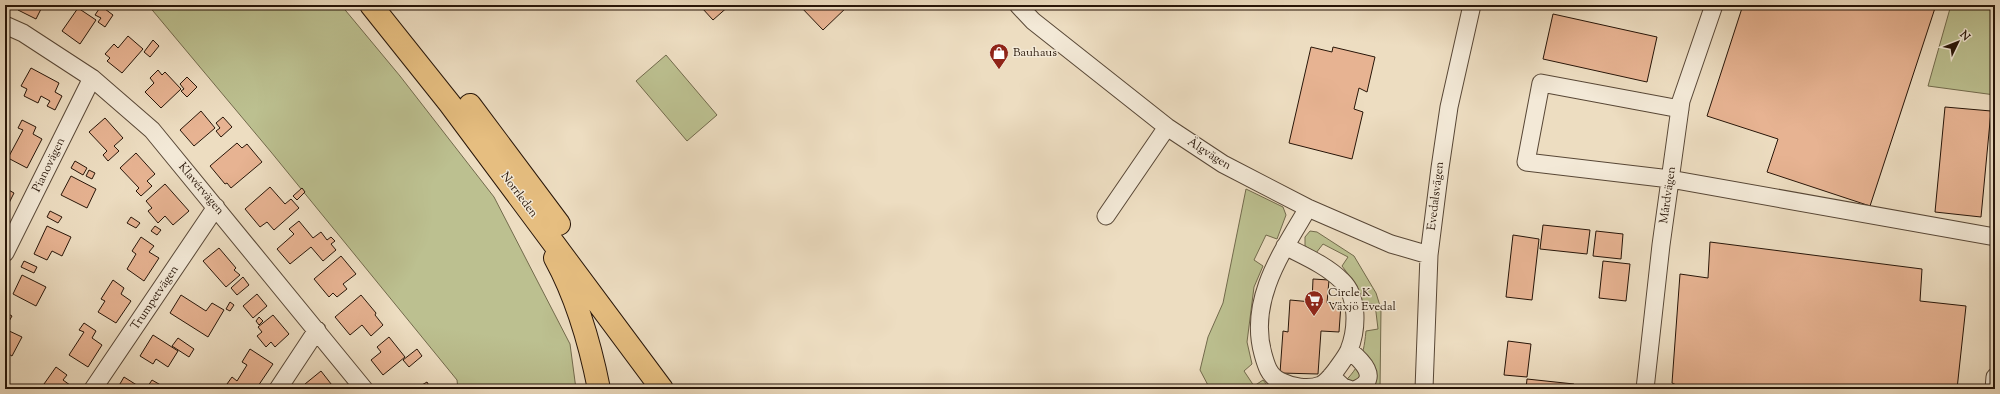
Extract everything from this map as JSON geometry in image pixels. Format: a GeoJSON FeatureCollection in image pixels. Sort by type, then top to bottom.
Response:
{"type":"FeatureCollection","features":[{"type":"Feature","properties":{"kind":"highway","name":"Norrleden"},"geometry":{"type":"LineString","coordinates":[[371,5],[450,104],[662,389]]}},
{"type":"Feature","properties":{"kind":"highway","name":"Norrleden"},"geometry":{"type":"LineString","coordinates":[[390,5],[510,157],[676,389]]}},
{"type":"Feature","properties":{"kind":"highway"},"geometry":{"type":"LineString","coordinates":[[525,204],[558,265],[581,319],[600,389]]}},
{"type":"Feature","properties":{"kind":"street","name":"Älgvägen"},"geometry":{"type":"LineString","coordinates":[[1018,5],[1033,21],[1167,127],[1223,164],[1308,208],[1391,244],[1429,255]]}},
{"type":"Feature","properties":{"kind":"street","name":"Evedalsvägen"},"geometry":{"type":"LineString","coordinates":[[1424,389],[1429,255],[1449,107],[1472,5]]}},
{"type":"Feature","properties":{"kind":"street","name":"Mårdvägen"},"geometry":{"type":"LineString","coordinates":[[1646,389],[1661,245],[1680,109],[1714,5]]}},
{"type":"Feature","properties":{"kind":"street","name":"Klavérvägen"},"geometry":{"type":"LineString","coordinates":[[5,26],[23,33],[92,78],[152,130],[364,389]]}},
{"type":"Feature","properties":{"kind":"street","name":"Pianovägen"},"geometry":{"type":"LineString","coordinates":[[5,253],[92,78]]}},
{"type":"Feature","properties":{"kind":"street"},"geometry":{"type":"LineString","coordinates":[[1680,109],[1541,83],[1526,162],[1670,179],[1995,237]]}},
{"type":"Feature","properties":{"kind":"street"},"geometry":{"type":"LineString","coordinates":[[1106,216],[1167,127]]}},
{"type":"Feature","properties":{"kind":"street","name":"Trumpetvägen"},"geometry":{"type":"LineString","coordinates":[[93,389],[216,207]]}},
{"type":"Feature","properties":{"kind":"street"},"geometry":{"type":"LineString","coordinates":[[1285,246],[1326,268],[1343,281],[1351,296],[1355,312],[1349,350],[1331,376],[1321,385],[1306,387],[1290,386],[1277,380],[1267,369],[1261,348],[1259,328],[1260,314],[1271,272],[1285,246],[1308,208]]}},
{"type":"Feature","properties":{"kind":"street"},"geometry":{"type":"LineString","coordinates":[[278,389],[317,330]]}},
{"type":"Feature","properties":{"kind":"street"},"geometry":{"type":"LineString","coordinates":[[1349,350],[1362,360],[1367,372],[1368,377],[1365,383],[1357,389]]}},
{"type":"Feature","properties":{"kind":"street"},"geometry":{"type":"LineString","coordinates":[[1331,376],[1343,387],[1349,389]]}},
{"type":"Feature","properties":{"kind":"street"},"geometry":{"type":"LineString","coordinates":[[1994,389],[1995,377]]}},
{"type":"Feature","properties":{"kind":"green space"},"geometry":{"type":"Polygon","coordinates":[[[148,5],[341,5],[400,76],[494,197],[570,344],[576,389],[458,389],[457,380],[271,152],[148,5]]]}},
{"type":"Feature","properties":{"kind":"green space"},"geometry":{"type":"Polygon","coordinates":[[[1951,5],[1995,5],[1995,95],[1928,86],[1951,5]]]}},
{"type":"Feature","properties":{"kind":"green space"},"geometry":{"type":"Polygon","coordinates":[[[666,55],[717,115],[687,141],[636,81],[666,55]]]}},
{"type":"Feature","properties":{"kind":"green space"},"geometry":{"type":"Polygon","coordinates":[[[1246,189],[1283,207],[1286,215],[1277,239],[1266,235],[1254,260],[1263,266],[1254,287],[1247,342],[1252,364],[1244,371],[1254,386],[1263,380],[1267,385],[1265,389],[1210,389],[1200,370],[1208,337],[1223,303],[1246,189]]]}},
{"type":"Feature","properties":{"kind":"green space"},"geometry":{"type":"Polygon","coordinates":[[[1310,231],[1317,232],[1354,256],[1376,293],[1381,309],[1380,389],[1338,389],[1351,375],[1359,363],[1366,331],[1378,329],[1375,304],[1362,303],[1357,286],[1342,266],[1348,257],[1323,244],[1316,253],[1305,246],[1305,237],[1310,231]]]}},
{"type":"Feature","properties":{"kind":"building"},"geometry":{"type":"Polygon","coordinates":[[[21,5],[43,5],[36,19],[18,10],[21,5]]]}},
{"type":"Feature","properties":{"kind":"building"},"geometry":{"type":"Polygon","coordinates":[[[705,5],[730,5],[713,20],[702,8],[705,5]]]}},
{"type":"Feature","properties":{"kind":"building"},"geometry":{"type":"Polygon","coordinates":[[[799,5],[849,5],[823,30],[799,5]]]}},
{"type":"Feature","properties":{"kind":"building"},"geometry":{"type":"Polygon","coordinates":[[[1743,5],[1936,5],[1870,206],[1767,172],[1778,139],[1707,116],[1743,5]]]}},
{"type":"Feature","properties":{"kind":"building"},"geometry":{"type":"Polygon","coordinates":[[[101,6],[113,15],[105,27],[98,22],[101,18],[95,15],[101,6]]]}},
{"type":"Feature","properties":{"kind":"building"},"geometry":{"type":"Polygon","coordinates":[[[78,8],[96,20],[80,44],[62,31],[78,8]]]}},
{"type":"Feature","properties":{"kind":"building"},"geometry":{"type":"Polygon","coordinates":[[[1553,14],[1657,37],[1647,82],[1543,59],[1553,14]]]}},
{"type":"Feature","properties":{"kind":"building"},"geometry":{"type":"Polygon","coordinates":[[[128,36],[143,49],[122,73],[107,61],[110,58],[105,54],[114,44],[118,48],[128,36]]]}},
{"type":"Feature","properties":{"kind":"building"},"geometry":{"type":"Polygon","coordinates":[[[153,40],[159,46],[150,57],[144,52],[153,40]]]}},
{"type":"Feature","properties":{"kind":"building"},"geometry":{"type":"Polygon","coordinates":[[[1311,47],[1332,52],[1333,47],[1375,57],[1367,92],[1359,88],[1354,109],[1363,112],[1352,159],[1289,143],[1311,47]]]}},
{"type":"Feature","properties":{"kind":"building"},"geometry":{"type":"Polygon","coordinates":[[[31,68],[59,83],[55,92],[62,96],[55,110],[47,106],[50,101],[41,96],[38,103],[24,96],[27,89],[21,86],[31,68]]]}},
{"type":"Feature","properties":{"kind":"building"},"geometry":{"type":"Polygon","coordinates":[[[158,70],[162,75],[165,72],[181,89],[161,108],[145,92],[154,83],[150,78],[158,70]]]}},
{"type":"Feature","properties":{"kind":"building"},"geometry":{"type":"Polygon","coordinates":[[[187,77],[197,87],[187,97],[181,91],[184,89],[180,84],[187,77]]]}},
{"type":"Feature","properties":{"kind":"building"},"geometry":{"type":"Polygon","coordinates":[[[1945,107],[1991,111],[1981,217],[1935,212],[1945,107]]]}},
{"type":"Feature","properties":{"kind":"building"},"geometry":{"type":"Polygon","coordinates":[[[201,111],[215,128],[194,146],[180,130],[201,111]]]}},
{"type":"Feature","properties":{"kind":"building"},"geometry":{"type":"Polygon","coordinates":[[[223,117],[232,127],[221,137],[216,131],[220,128],[216,123],[223,117]]]}},
{"type":"Feature","properties":{"kind":"building"},"geometry":{"type":"Polygon","coordinates":[[[105,118],[123,138],[114,146],[119,151],[108,161],[103,155],[107,151],[89,132],[105,118]]]}},
{"type":"Feature","properties":{"kind":"building"},"geometry":{"type":"Polygon","coordinates":[[[22,120],[36,127],[33,134],[42,139],[27,168],[8,158],[23,130],[18,128],[22,120]]]}},
{"type":"Feature","properties":{"kind":"building"},"geometry":{"type":"Polygon","coordinates":[[[237,143],[242,148],[247,144],[262,162],[231,188],[227,183],[225,184],[210,166],[237,143]]]}},
{"type":"Feature","properties":{"kind":"building"},"geometry":{"type":"Polygon","coordinates":[[[136,153],[155,174],[147,181],[152,186],[141,196],[136,191],[139,188],[120,168],[136,153]]]}},
{"type":"Feature","properties":{"kind":"building"},"geometry":{"type":"Polygon","coordinates":[[[75,161],[87,168],[83,175],[71,168],[75,161]]]}},
{"type":"Feature","properties":{"kind":"building"},"geometry":{"type":"Polygon","coordinates":[[[89,170],[95,173],[92,179],[86,176],[89,170]]]}},
{"type":"Feature","properties":{"kind":"building"},"geometry":{"type":"Polygon","coordinates":[[[71,176],[96,189],[87,208],[61,195],[71,176]]]}},
{"type":"Feature","properties":{"kind":"building"},"geometry":{"type":"Polygon","coordinates":[[[5,179],[9,181],[5,188],[5,179]]]}},
{"type":"Feature","properties":{"kind":"building"},"geometry":{"type":"Polygon","coordinates":[[[165,184],[189,211],[173,225],[165,216],[158,223],[148,211],[152,208],[146,201],[165,184]]]}},
{"type":"Feature","properties":{"kind":"building"},"geometry":{"type":"Polygon","coordinates":[[[270,187],[285,204],[291,199],[299,208],[274,230],[267,222],[260,227],[245,209],[270,187]]]}},
{"type":"Feature","properties":{"kind":"building"},"geometry":{"type":"Polygon","coordinates":[[[5,188],[14,193],[5,211],[5,188]]]}},
{"type":"Feature","properties":{"kind":"building"},"geometry":{"type":"Polygon","coordinates":[[[302,188],[305,192],[297,200],[293,196],[302,188]]]}},
{"type":"Feature","properties":{"kind":"building"},"geometry":{"type":"Polygon","coordinates":[[[50,211],[62,217],[58,223],[47,217],[50,211]]]}},
{"type":"Feature","properties":{"kind":"building"},"geometry":{"type":"Polygon","coordinates":[[[131,217],[140,223],[136,228],[127,223],[131,217]]]}},
{"type":"Feature","properties":{"kind":"building"},"geometry":{"type":"Polygon","coordinates":[[[299,221],[313,238],[321,232],[327,240],[331,237],[335,241],[331,244],[336,250],[323,261],[311,247],[290,264],[277,249],[294,234],[289,229],[299,221]]]}},
{"type":"Feature","properties":{"kind":"building"},"geometry":{"type":"Polygon","coordinates":[[[1543,225],[1590,230],[1587,254],[1540,249],[1543,225]]]}},
{"type":"Feature","properties":{"kind":"building"},"geometry":{"type":"Polygon","coordinates":[[[47,226],[71,237],[62,256],[52,251],[47,260],[34,254],[47,226]]]}},
{"type":"Feature","properties":{"kind":"building"},"geometry":{"type":"Polygon","coordinates":[[[155,226],[161,230],[157,235],[151,231],[155,226]]]}},
{"type":"Feature","properties":{"kind":"building"},"geometry":{"type":"Polygon","coordinates":[[[1596,231],[1623,234],[1621,259],[1593,256],[1596,231]]]}},
{"type":"Feature","properties":{"kind":"building"},"geometry":{"type":"Polygon","coordinates":[[[1513,235],[1539,239],[1532,300],[1506,297],[1513,235]]]}},
{"type":"Feature","properties":{"kind":"building"},"geometry":{"type":"Polygon","coordinates":[[[141,237],[154,246],[149,252],[159,258],[144,281],[127,269],[136,254],[132,251],[141,237]]]}},
{"type":"Feature","properties":{"kind":"building"},"geometry":{"type":"Polygon","coordinates":[[[1710,242],[1922,269],[1920,301],[1966,306],[1957,389],[1685,389],[1672,383],[1680,274],[1708,278],[1710,242]]]}},
{"type":"Feature","properties":{"kind":"building"},"geometry":{"type":"Polygon","coordinates":[[[219,248],[236,268],[234,270],[240,275],[226,287],[203,261],[219,248]]]}},
{"type":"Feature","properties":{"kind":"building"},"geometry":{"type":"Polygon","coordinates":[[[341,256],[356,274],[343,284],[347,289],[337,297],[333,293],[329,297],[314,279],[341,256]]]}},
{"type":"Feature","properties":{"kind":"building"},"geometry":{"type":"Polygon","coordinates":[[[24,261],[37,267],[34,273],[21,267],[24,261]]]}},
{"type":"Feature","properties":{"kind":"building"},"geometry":{"type":"Polygon","coordinates":[[[1603,261],[1630,264],[1626,301],[1599,298],[1603,261]]]}},
{"type":"Feature","properties":{"kind":"building"},"geometry":{"type":"Polygon","coordinates":[[[22,275],[46,287],[36,306],[13,294],[22,275]]]}},
{"type":"Feature","properties":{"kind":"building"},"geometry":{"type":"Polygon","coordinates":[[[243,277],[249,285],[237,295],[231,288],[243,277]]]}},
{"type":"Feature","properties":{"kind":"building","name":"Circle K Växjö Evedal"},"geometry":{"type":"Polygon","coordinates":[[[1313,279],[1329,280],[1327,303],[1341,304],[1339,332],[1321,331],[1318,374],[1280,373],[1283,331],[1288,332],[1290,300],[1312,302],[1313,279]]]}},
{"type":"Feature","properties":{"kind":"building"},"geometry":{"type":"Polygon","coordinates":[[[113,280],[124,288],[121,294],[131,301],[116,323],[98,312],[105,301],[101,299],[113,280]]]}},
{"type":"Feature","properties":{"kind":"building"},"geometry":{"type":"Polygon","coordinates":[[[257,294],[267,306],[253,318],[243,306],[257,294]]]}},
{"type":"Feature","properties":{"kind":"building"},"geometry":{"type":"Polygon","coordinates":[[[181,295],[206,311],[212,303],[224,310],[208,337],[170,313],[181,295]]]}},
{"type":"Feature","properties":{"kind":"building"},"geometry":{"type":"Polygon","coordinates":[[[361,295],[376,313],[375,315],[383,325],[371,336],[362,325],[350,335],[335,317],[361,295]]]}},
{"type":"Feature","properties":{"kind":"building"},"geometry":{"type":"Polygon","coordinates":[[[230,302],[234,305],[230,311],[226,309],[230,302]]]}},
{"type":"Feature","properties":{"kind":"building"},"geometry":{"type":"Polygon","coordinates":[[[5,312],[12,316],[8,323],[5,321],[5,312]]]}},
{"type":"Feature","properties":{"kind":"building"},"geometry":{"type":"Polygon","coordinates":[[[273,315],[289,334],[275,347],[271,342],[266,347],[257,336],[262,332],[258,327],[273,315]]]}},
{"type":"Feature","properties":{"kind":"building"},"geometry":{"type":"Polygon","coordinates":[[[259,317],[263,321],[259,325],[256,321],[259,317]]]}},
{"type":"Feature","properties":{"kind":"building"},"geometry":{"type":"Polygon","coordinates":[[[84,323],[96,331],[92,338],[102,345],[88,367],[69,355],[84,332],[79,330],[84,323]]]}},
{"type":"Feature","properties":{"kind":"building"},"geometry":{"type":"Polygon","coordinates":[[[5,329],[22,337],[12,356],[5,352],[5,329]]]}},
{"type":"Feature","properties":{"kind":"building"},"geometry":{"type":"Polygon","coordinates":[[[153,335],[178,351],[168,367],[156,359],[153,364],[140,356],[153,335]]]}},
{"type":"Feature","properties":{"kind":"building"},"geometry":{"type":"Polygon","coordinates":[[[389,337],[405,357],[383,375],[371,360],[381,352],[377,347],[389,337]]]}},
{"type":"Feature","properties":{"kind":"building"},"geometry":{"type":"Polygon","coordinates":[[[178,338],[194,349],[189,357],[172,346],[178,338]]]}},
{"type":"Feature","properties":{"kind":"building"},"geometry":{"type":"Polygon","coordinates":[[[1508,341],[1531,344],[1527,377],[1504,375],[1508,341]]]}},
{"type":"Feature","properties":{"kind":"building"},"geometry":{"type":"Polygon","coordinates":[[[250,349],[273,364],[256,389],[234,389],[227,384],[232,377],[237,381],[247,365],[242,362],[250,349]]]}},
{"type":"Feature","properties":{"kind":"building"},"geometry":{"type":"Polygon","coordinates":[[[417,349],[422,356],[409,367],[403,360],[417,349]]]}},
{"type":"Feature","properties":{"kind":"building"},"geometry":{"type":"Polygon","coordinates":[[[56,367],[67,375],[63,380],[74,388],[73,389],[47,389],[48,386],[44,384],[56,367]]]}},
{"type":"Feature","properties":{"kind":"building"},"geometry":{"type":"Polygon","coordinates":[[[321,371],[335,389],[310,389],[305,384],[321,371]]]}},
{"type":"Feature","properties":{"kind":"building"},"geometry":{"type":"Polygon","coordinates":[[[124,377],[143,389],[117,389],[124,377]]]}},
{"type":"Feature","properties":{"kind":"building"},"geometry":{"type":"Polygon","coordinates":[[[1527,379],[1574,384],[1573,389],[1526,389],[1527,379]]]}},
{"type":"Feature","properties":{"kind":"building"},"geometry":{"type":"Polygon","coordinates":[[[152,380],[164,387],[162,389],[146,389],[152,380]]]}},
{"type":"Feature","properties":{"kind":"building"},"geometry":{"type":"Polygon","coordinates":[[[427,382],[431,389],[415,389],[427,382]]]}},
{"type":"Feature","properties":{"kind":"place","name":"Bauhaus"},"geometry":{"type":"Point","coordinates":[999,70]}},
{"type":"Feature","properties":{"kind":"place","name":"Circle K Växjö Evedal"},"geometry":{"type":"Point","coordinates":[1314,317]}}]}
